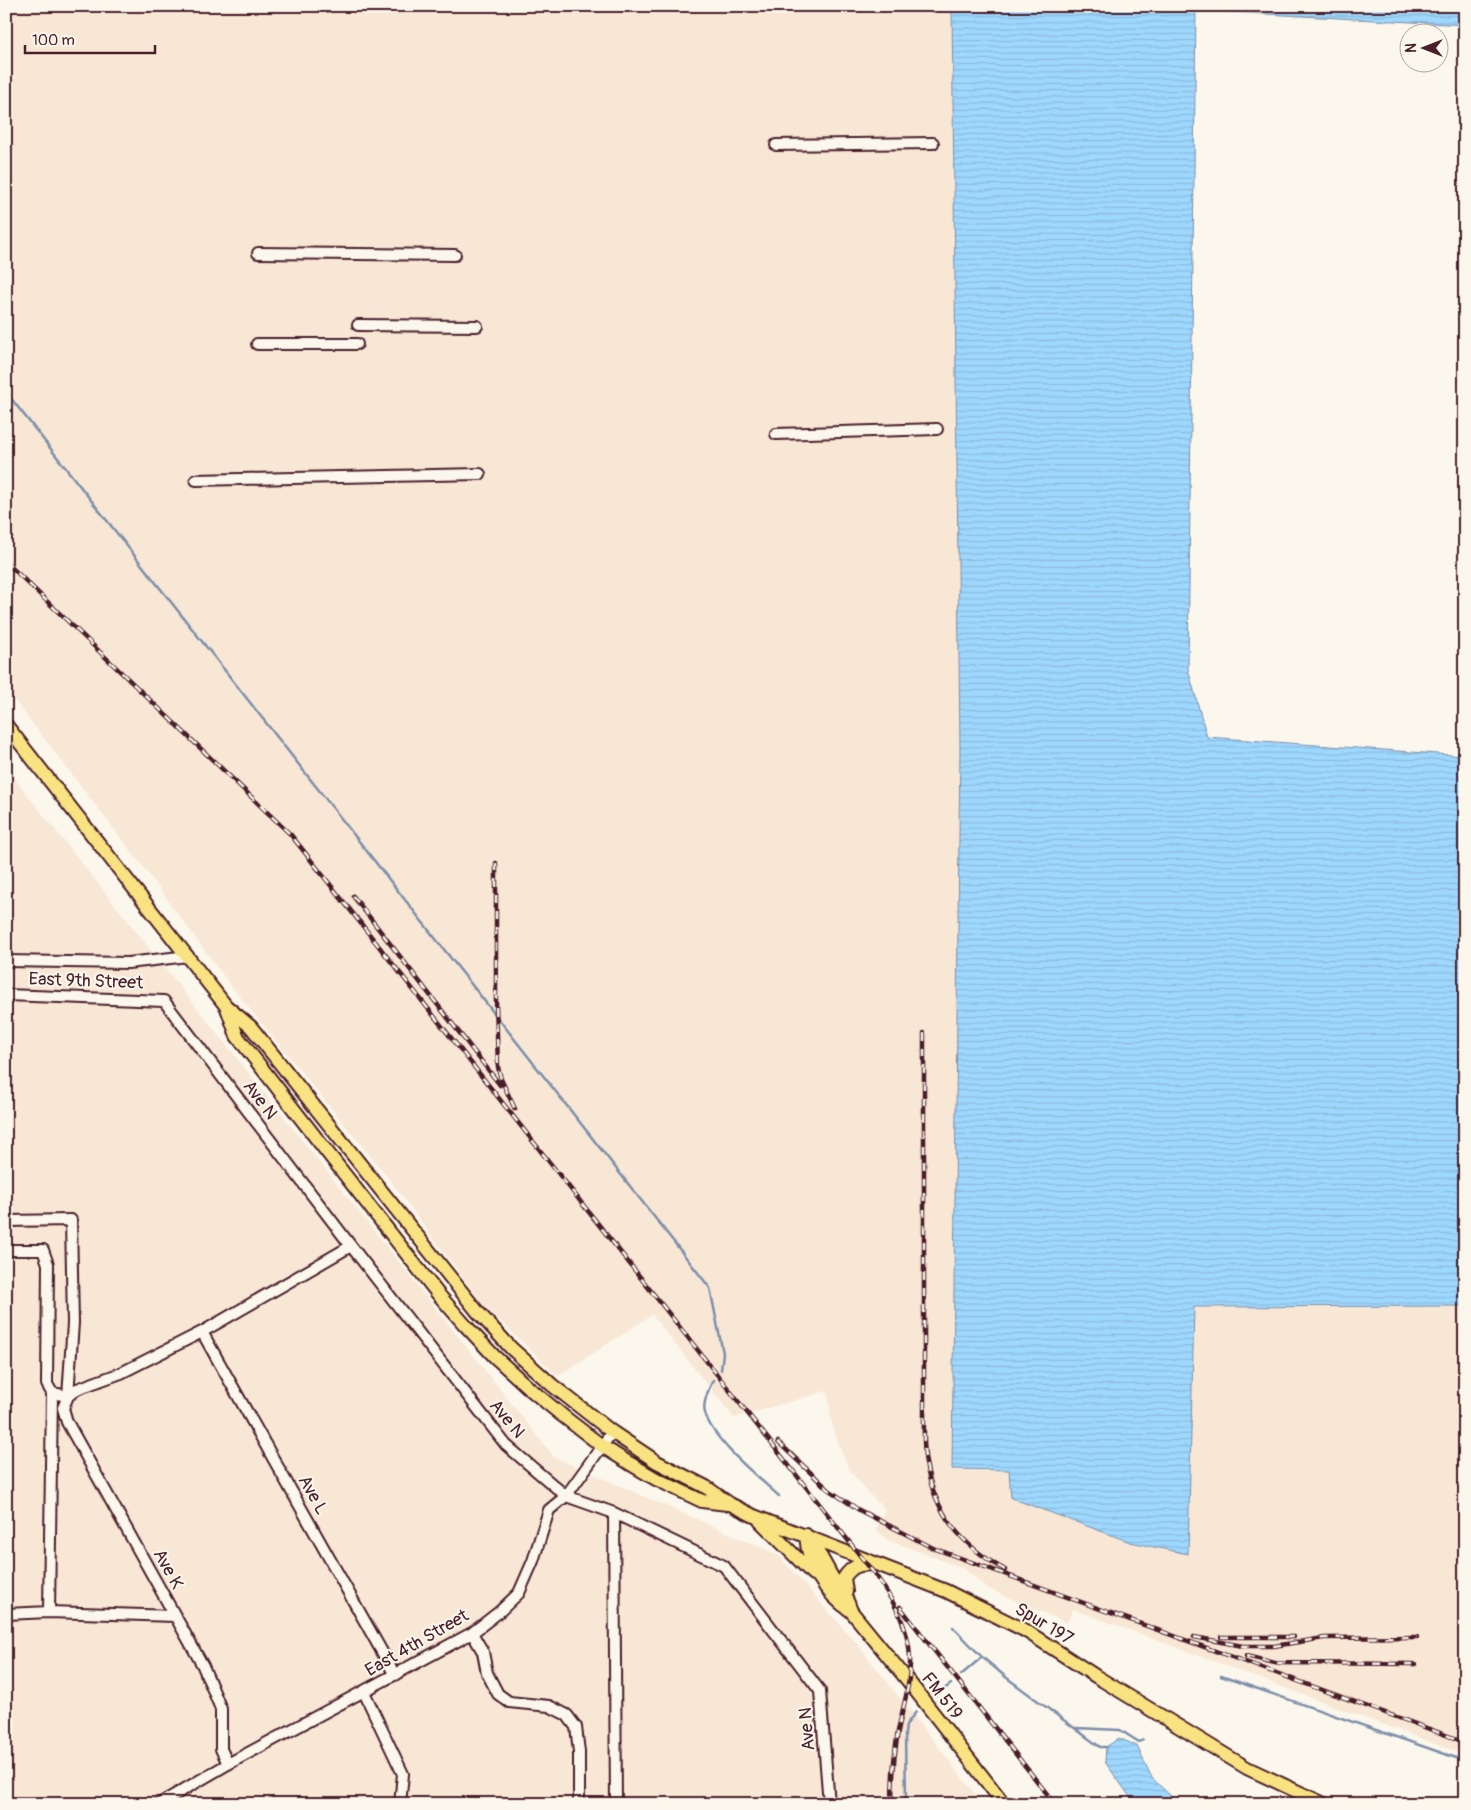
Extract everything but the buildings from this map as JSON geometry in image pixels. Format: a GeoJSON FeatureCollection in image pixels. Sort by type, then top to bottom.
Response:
{"type":"FeatureCollection","features":[{"type":"Feature","properties":{"kind":"main road"},"geometry":{"type":"LineString","coordinates":[[6,725],[226,1006],[251,1027],[490,1326],[552,1385],[612,1432],[657,1462],[706,1487],[730,1504]]}},
{"type":"Feature","properties":{"kind":"main road"},"geometry":{"type":"LineString","coordinates":[[226,1006],[237,1036],[464,1325],[530,1389],[602,1446],[656,1478],[702,1501],[730,1504]]}},
{"type":"Feature","properties":{"kind":"main road","name":"Spur 197"},"geometry":{"type":"LineString","coordinates":[[730,1504],[754,1516],[946,1590],[1026,1631],[1096,1677],[1247,1768],[1324,1804]]}},
{"type":"Feature","properties":{"kind":"main road"},"geometry":{"type":"LineString","coordinates":[[754,1516],[821,1582]]}},
{"type":"Feature","properties":{"kind":"main road","name":"FM 519"},"geometry":{"type":"LineString","coordinates":[[806,1535],[810,1559],[821,1582],[838,1603],[851,1612],[909,1682],[1004,1804]]}},
{"type":"Feature","properties":{"kind":"main road","name":"FM 519"},"geometry":{"type":"LineString","coordinates":[[806,1535],[817,1548],[832,1577],[847,1597],[851,1612]]}},
{"type":"Feature","properties":{"kind":"main road"},"geometry":{"type":"LineString","coordinates":[[847,1597],[843,1584],[849,1570],[861,1564],[881,1564]]}},
{"type":"Feature","properties":{"kind":"street"},"geometry":{"type":"LineString","coordinates":[[776,145],[933,144]]}},
{"type":"Feature","properties":{"kind":"street"},"geometry":{"type":"LineString","coordinates":[[258,253],[455,255]]}},
{"type":"Feature","properties":{"kind":"street"},"geometry":{"type":"LineString","coordinates":[[358,325],[477,326]]}},
{"type":"Feature","properties":{"kind":"street"},"geometry":{"type":"LineString","coordinates":[[257,344],[358,344]]}},
{"type":"Feature","properties":{"kind":"street"},"geometry":{"type":"LineString","coordinates":[[776,434],[937,428]]}},
{"type":"Feature","properties":{"kind":"street"},"geometry":{"type":"LineString","coordinates":[[196,480],[480,474]]}},
{"type":"Feature","properties":{"kind":"street"},"geometry":{"type":"LineString","coordinates":[[6,961],[128,963],[188,956]]}},
{"type":"Feature","properties":{"kind":"street","name":"East 9th Street"},"geometry":{"type":"LineString","coordinates":[[6,994],[164,1001]]}},
{"type":"Feature","properties":{"kind":"street","name":"Ave N"},"geometry":{"type":"LineString","coordinates":[[164,1001],[506,1445],[566,1496],[614,1513],[724,1566],[820,1691],[829,1804]]}},
{"type":"Feature","properties":{"kind":"street","name":"Ave K"},"geometry":{"type":"LineString","coordinates":[[6,1221],[71,1220],[73,1323],[68,1396],[63,1408],[67,1422],[203,1666],[221,1709],[221,1750],[228,1764]]}},
{"type":"Feature","properties":{"kind":"street"},"geometry":{"type":"LineString","coordinates":[[52,1393],[68,1396],[77,1389],[121,1373],[202,1332],[351,1246]]}},
{"type":"Feature","properties":{"kind":"street"},"geometry":{"type":"LineString","coordinates":[[6,1250],[43,1250],[48,1264],[47,1384],[52,1393],[49,1612]]}},
{"type":"Feature","properties":{"kind":"street","name":"Ave L"},"geometry":{"type":"LineString","coordinates":[[202,1332],[395,1675]]}},
{"type":"Feature","properties":{"kind":"street","name":"East 4th Street"},"geometry":{"type":"LineString","coordinates":[[159,1804],[228,1764],[472,1633],[500,1612],[519,1593],[533,1562],[549,1510],[566,1496],[612,1432]]}},
{"type":"Feature","properties":{"kind":"street"},"geometry":{"type":"LineString","coordinates":[[614,1513],[616,1804]]}},
{"type":"Feature","properties":{"kind":"street"},"geometry":{"type":"LineString","coordinates":[[6,1614],[49,1612],[175,1616]]}},
{"type":"Feature","properties":{"kind":"street"},"geometry":{"type":"LineString","coordinates":[[472,1633],[483,1652],[488,1673],[498,1694],[509,1702],[549,1706],[567,1715],[576,1727],[579,1752],[578,1804]]}},
{"type":"Feature","properties":{"kind":"street"},"geometry":{"type":"LineString","coordinates":[[364,1692],[403,1774],[400,1804]]}},
{"type":"Feature","properties":{"kind":"shaded area"},"geometry":{"type":"Polygon","coordinates":[[[6,6],[952,6],[960,747],[952,1469],[1009,1470],[1188,1554],[1194,1307],[1465,1306],[1465,1755],[1073,1609],[1067,1623],[987,1588],[965,1569],[888,1540],[876,1530],[885,1509],[869,1494],[851,1472],[841,1451],[832,1424],[827,1391],[734,1418],[652,1315],[558,1376],[484,1306],[390,1180],[231,986],[144,868],[6,689],[6,6]]]}},
{"type":"Feature","properties":{"kind":"shaded area"},"geometry":{"type":"Polygon","coordinates":[[[6,768],[554,1457],[778,1555],[858,1645],[983,1804],[6,1804],[6,768]]]}},
{"type":"Feature","properties":{"kind":"water"},"geometry":{"type":"Polygon","coordinates":[[[952,6],[1196,6],[1188,669],[1207,737],[1465,756],[1465,1306],[1194,1307],[1188,1554],[1130,1542],[1011,1498],[1009,1470],[952,1469],[960,747],[952,6]]]}},
{"type":"Feature","properties":{"kind":"water"},"geometry":{"type":"Polygon","coordinates":[[[1228,6],[1465,6],[1465,25],[1448,24],[1448,22],[1411,22],[1229,12],[1228,6]]]}},
{"type":"Feature","properties":{"kind":"water"},"geometry":{"type":"Polygon","coordinates":[[[1119,1738],[1137,1746],[1152,1778],[1175,1800],[1182,1804],[1135,1804],[1105,1762],[1106,1747],[1119,1738]]]}},
{"type":"Feature","properties":{"kind":"waterway"},"geometry":{"type":"LineString","coordinates":[[6,392],[710,1288],[723,1353],[721,1370]]}},
{"type":"Feature","properties":{"kind":"waterway"},"geometry":{"type":"LineString","coordinates":[[713,1380],[704,1405],[710,1424],[726,1446],[779,1496]]}},
{"type":"Feature","properties":{"kind":"waterway"},"geometry":{"type":"LineString","coordinates":[[953,1627],[982,1657],[1007,1678],[1100,1747],[1106,1747]]}},
{"type":"Feature","properties":{"kind":"waterway"},"geometry":{"type":"LineString","coordinates":[[961,1675],[982,1657]]}},
{"type":"Feature","properties":{"kind":"waterway"},"geometry":{"type":"LineString","coordinates":[[1221,1676],[1465,1761]]}},
{"type":"Feature","properties":{"kind":"waterway"},"geometry":{"type":"LineString","coordinates":[[936,1695],[951,1684]]}},
{"type":"Feature","properties":{"kind":"waterway"},"geometry":{"type":"LineString","coordinates":[[906,1804],[905,1734],[906,1725],[916,1712]]}},
{"type":"Feature","properties":{"kind":"waterway"},"geometry":{"type":"LineString","coordinates":[[1076,1728],[1120,1730],[1139,1742],[1143,1740]]}},
{"type":"Feature","properties":{"kind":"railway"},"geometry":{"type":"LineString","coordinates":[[6,562],[291,835],[877,1577],[900,1615],[907,1636],[910,1658],[908,1686],[895,1749],[892,1804]]}},
{"type":"Feature","properties":{"kind":"railway"},"geometry":{"type":"LineString","coordinates":[[496,863],[498,1067],[501,1079],[515,1109]]}},
{"type":"Feature","properties":{"kind":"railway"},"geometry":{"type":"LineString","coordinates":[[353,896],[500,1085]]}},
{"type":"Feature","properties":{"kind":"railway"},"geometry":{"type":"LineString","coordinates":[[924,1033],[925,1457],[936,1498],[952,1526],[975,1550],[1005,1570]]}},
{"type":"Feature","properties":{"kind":"railway"},"geometry":{"type":"LineString","coordinates":[[778,1442],[829,1490],[859,1510],[933,1548],[1465,1742]]}},
{"type":"Feature","properties":{"kind":"railway"},"geometry":{"type":"LineString","coordinates":[[900,1607],[1055,1804]]}},
{"type":"Feature","properties":{"kind":"railway"},"geometry":{"type":"LineString","coordinates":[[1194,1637],[1243,1646],[1274,1646],[1324,1638],[1417,1637]]}},
{"type":"Feature","properties":{"kind":"railway"},"geometry":{"type":"LineString","coordinates":[[1221,1637],[1294,1637]]}},
{"type":"Feature","properties":{"kind":"railway"},"geometry":{"type":"LineString","coordinates":[[1246,1656],[1275,1663],[1416,1664]]}}]}
